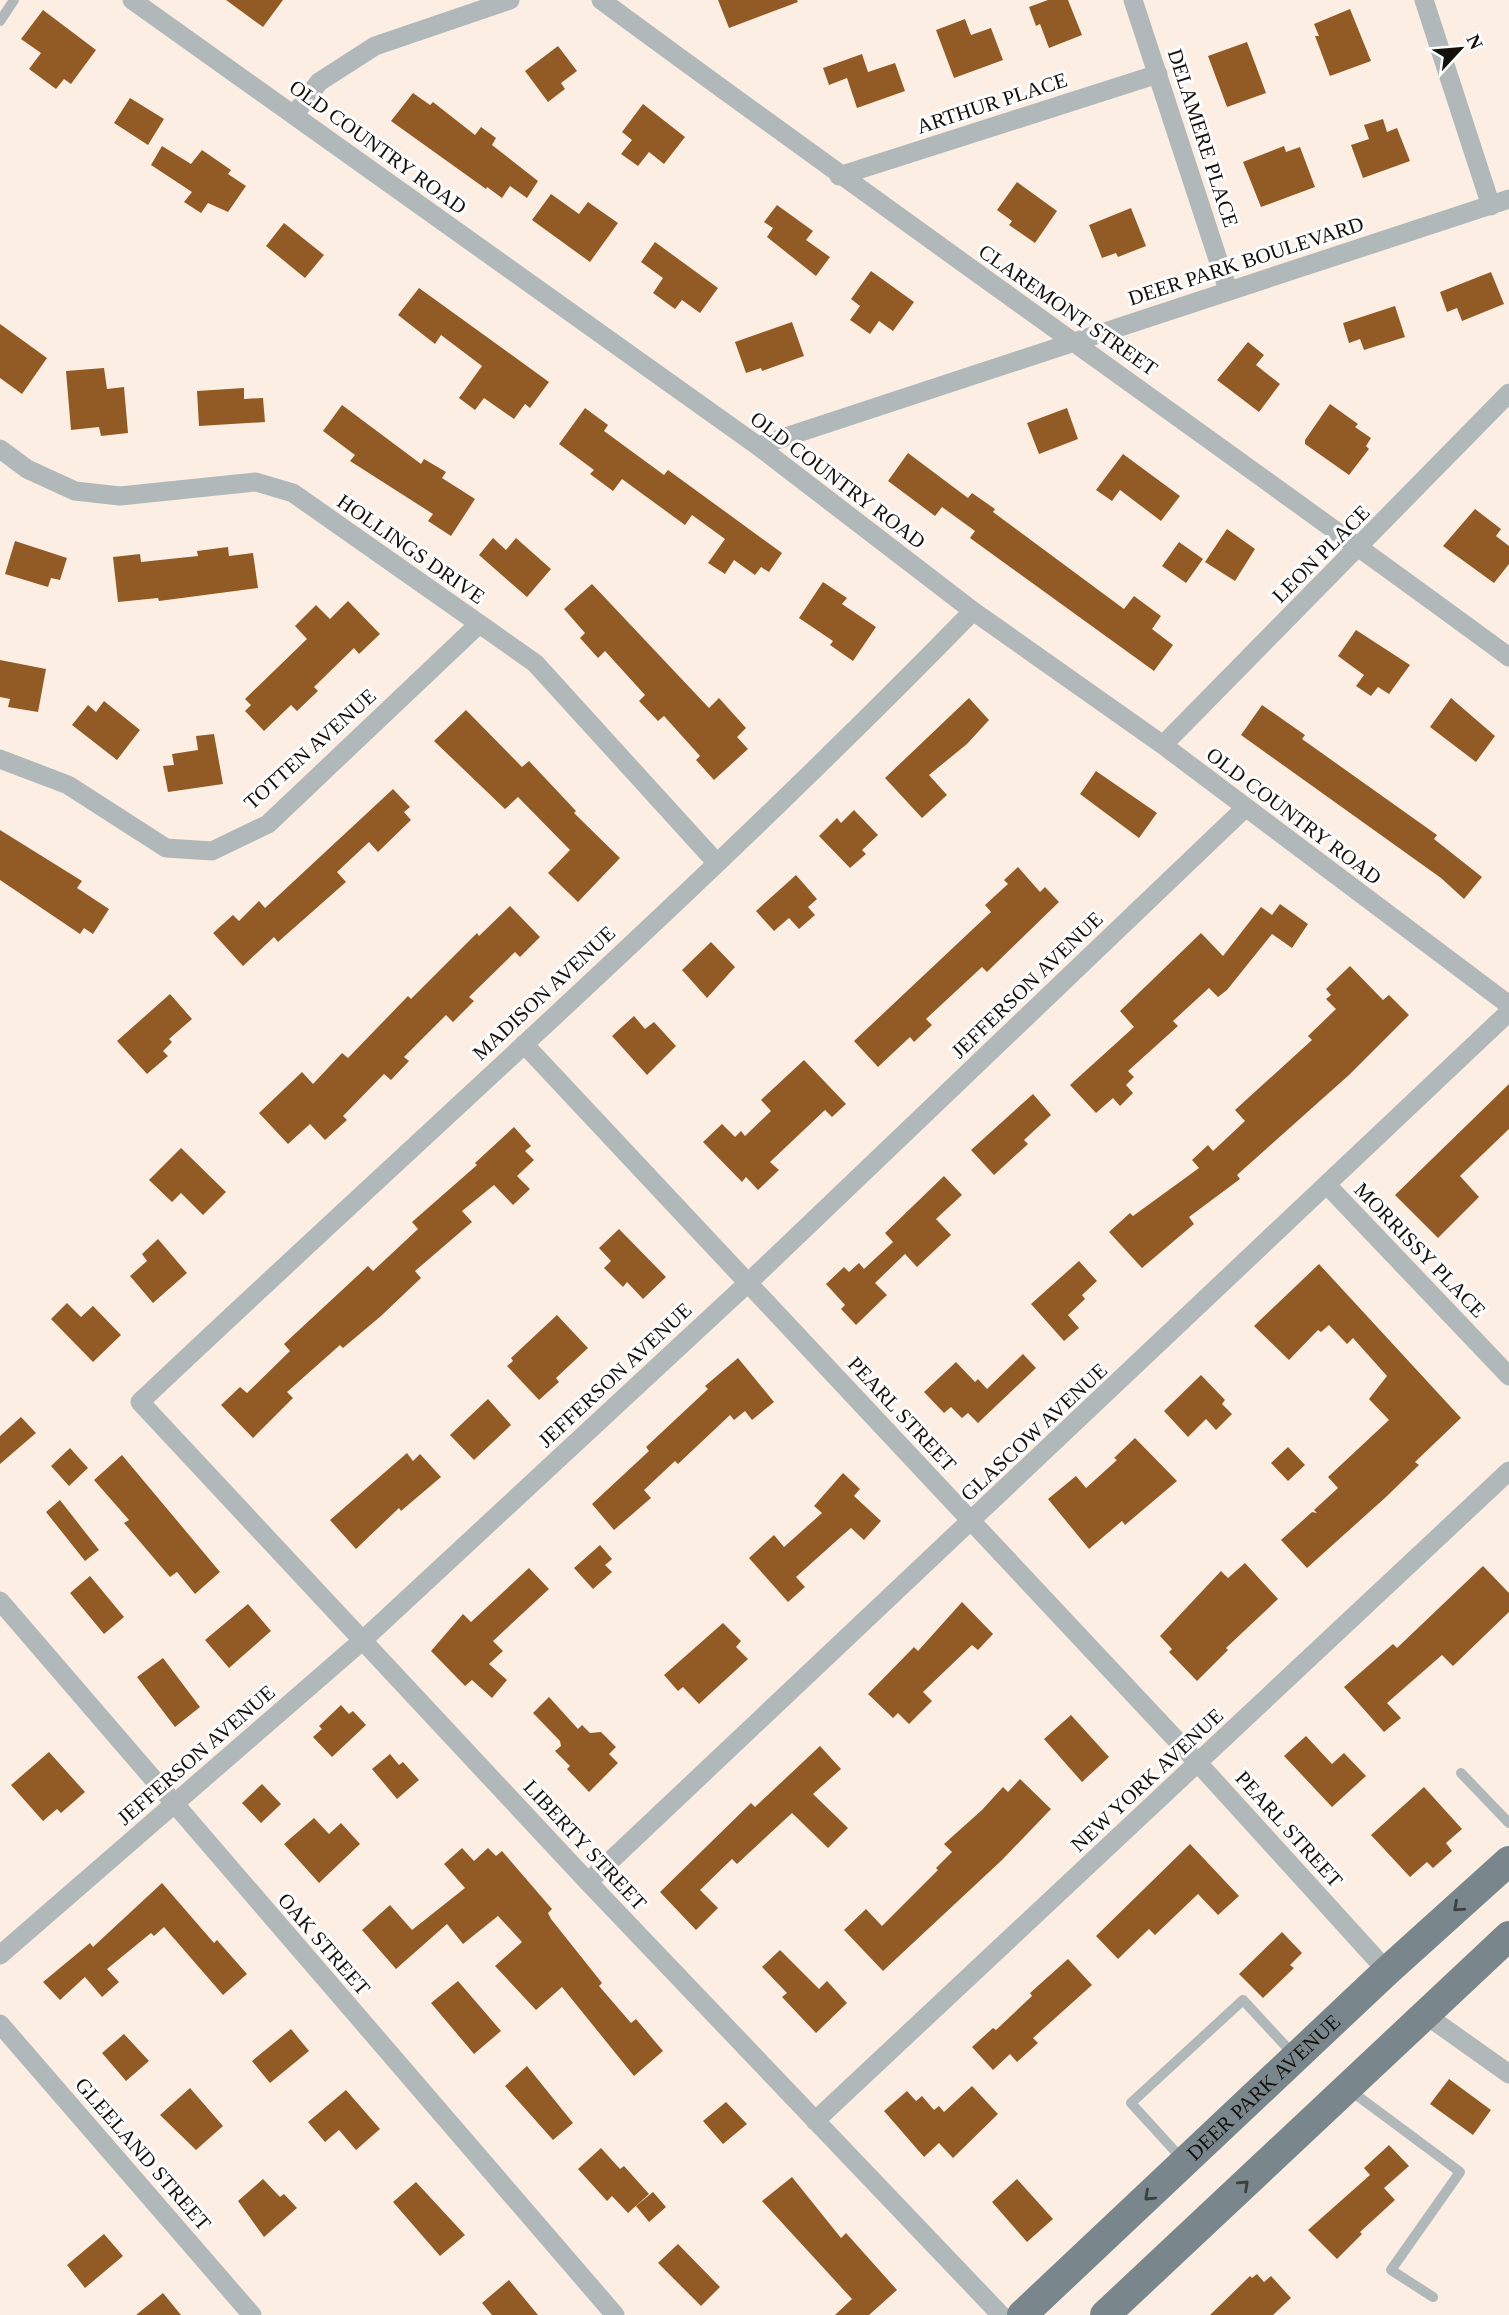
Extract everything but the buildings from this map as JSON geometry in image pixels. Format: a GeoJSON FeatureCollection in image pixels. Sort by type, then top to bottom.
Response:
{"type":"FeatureCollection","features":[{"type":"Feature","properties":{"kind":"main road","name":"DEER PARK AVENUE"},"geometry":{"type":"LineString","coordinates":[[1022,2315],[1387,1971],[1509,1861]]}},
{"type":"Feature","properties":{"kind":"main road"},"geometry":{"type":"LineString","coordinates":[[1105,2315],[1509,1936]]}},
{"type":"Feature","properties":{"kind":"street","name":"OLD COUNTRY ROAD"},"geometry":{"type":"LineString","coordinates":[[132,0],[758,446],[973,611],[1163,745],[1244,809],[1509,1005]]}},
{"type":"Feature","properties":{"kind":"street"},"geometry":{"type":"LineString","coordinates":[[294,115],[319,82],[344,62],[375,46],[510,0]]}},
{"type":"Feature","properties":{"kind":"street","name":"CLAREMONT STREET"},"geometry":{"type":"LineString","coordinates":[[601,0],[839,176],[1074,341],[1509,657]]}},
{"type":"Feature","properties":{"kind":"street","name":"DELAMERE PLACE"},"geometry":{"type":"LineString","coordinates":[[1133,0],[1228,290]]}},
{"type":"Feature","properties":{"kind":"street"},"geometry":{"type":"LineString","coordinates":[[1424,0],[1500,203]]}},
{"type":"Feature","properties":{"kind":"street","name":"ARTHUR PLACE"},"geometry":{"type":"LineString","coordinates":[[839,176],[1158,74]]}},
{"type":"Feature","properties":{"kind":"street","name":"DEER PARK BOULEVARD"},"geometry":{"type":"LineString","coordinates":[[758,446],[1500,203]]}},
{"type":"Feature","properties":{"kind":"street","name":"LEON PLACE"},"geometry":{"type":"LineString","coordinates":[[1163,745],[1360,548],[1509,393]]}},
{"type":"Feature","properties":{"kind":"street","name":"HOLLINGS DRIVE"},"geometry":{"type":"LineString","coordinates":[[0,449],[27,469],[75,491],[120,496],[256,482],[293,493],[535,663],[716,862]]}},
{"type":"Feature","properties":{"kind":"street","name":"MADISON AVENUE"},"geometry":{"type":"LineString","coordinates":[[140,1402],[716,862],[893,693],[973,611]]}},
{"type":"Feature","properties":{"kind":"street","name":"TOTTEN AVENUE"},"geometry":{"type":"LineString","coordinates":[[0,759],[68,785],[166,849],[212,851],[268,824],[480,624]]}},
{"type":"Feature","properties":{"kind":"street","name":"JEFFERSON AVENUE"},"geometry":{"type":"LineString","coordinates":[[0,1955],[363,1640],[750,1282],[1244,809]]}},
{"type":"Feature","properties":{"kind":"street","name":"GLASCOW AVENUE"},"geometry":{"type":"LineString","coordinates":[[588,1882],[1328,1186],[1509,1012]]}},
{"type":"Feature","properties":{"kind":"street","name":"PEARL STREET"},"geometry":{"type":"LineString","coordinates":[[524,1044],[750,1282],[1198,1763],[1387,1971]]}},
{"type":"Feature","properties":{"kind":"street","name":"MORRISSY PLACE"},"geometry":{"type":"LineString","coordinates":[[1328,1186],[1509,1376]]}},
{"type":"Feature","properties":{"kind":"street","name":"LIBERTY STREET"},"geometry":{"type":"LineString","coordinates":[[140,1402],[588,1882],[1000,2315]]}},
{"type":"Feature","properties":{"kind":"street","name":"NEW YORK AVENUE"},"geometry":{"type":"LineString","coordinates":[[815,2121],[1509,1471]]}},
{"type":"Feature","properties":{"kind":"street","name":"OAK STREET"},"geometry":{"type":"LineString","coordinates":[[0,1601],[615,2315]]}},
{"type":"Feature","properties":{"kind":"street"},"geometry":{"type":"LineString","coordinates":[[1426,2015],[1509,2074]]}},
{"type":"Feature","properties":{"kind":"street","name":"GLEELAND STREET"},"geometry":{"type":"LineString","coordinates":[[0,2024],[252,2315]]}},
{"type":"Feature","properties":{"kind":"lane"},"geometry":{"type":"LineString","coordinates":[[0,21],[14,0]]}},
{"type":"Feature","properties":{"kind":"lane"},"geometry":{"type":"LineString","coordinates":[[1461,1773],[1509,1823]]}},
{"type":"Feature","properties":{"kind":"lane"},"geometry":{"type":"LineString","coordinates":[[1185,2162],[1131,2104],[1243,2000],[1296,2057]]}},
{"type":"Feature","properties":{"kind":"lane"},"geometry":{"type":"LineString","coordinates":[[1347,2088],[1460,2172],[1391,2270],[1433,2297]]}}]}
